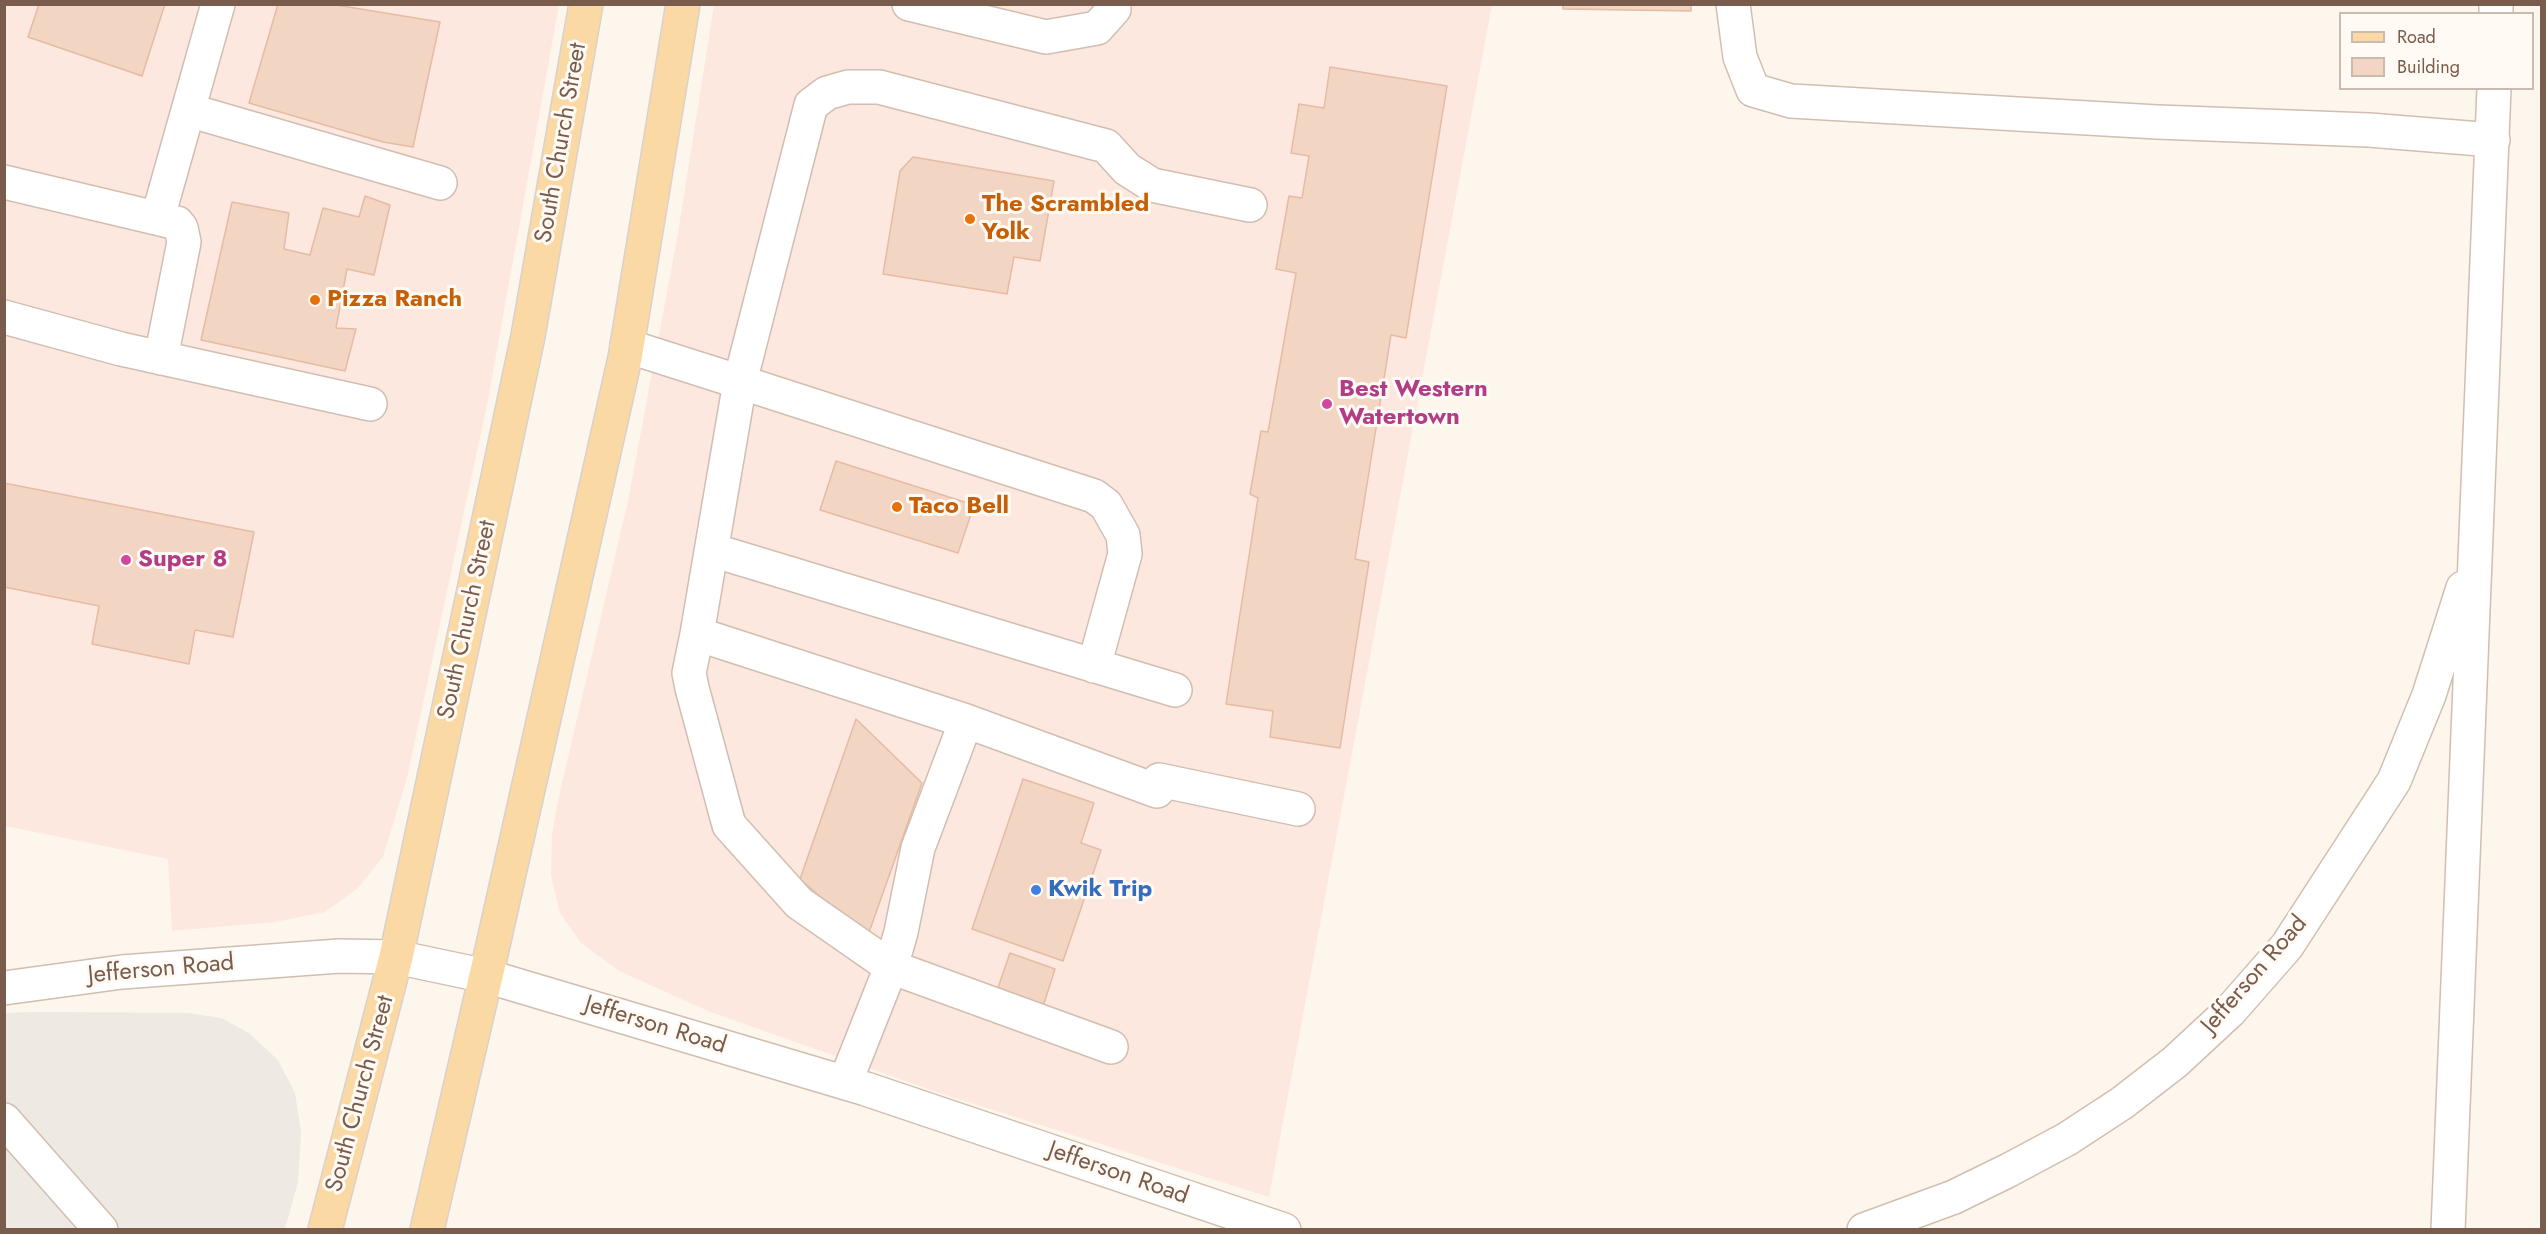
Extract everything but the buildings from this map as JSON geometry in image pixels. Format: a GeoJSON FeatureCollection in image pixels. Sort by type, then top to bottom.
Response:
{"type":"FeatureCollection","features":[{"type":"Feature","properties":{"kind":"main road","name":"South Church Street"},"geometry":{"type":"LineString","coordinates":[[325,1230],[396,957],[528,336],[586,4]]}},
{"type":"Feature","properties":{"kind":"main road"},"geometry":{"type":"LineString","coordinates":[[427,1230],[627,346],[683,4]]}},
{"type":"Feature","properties":{"kind":"street"},"geometry":{"type":"LineString","coordinates":[[158,217],[218,4]]}},
{"type":"Feature","properties":{"kind":"street"},"geometry":{"type":"LineString","coordinates":[[909,4],[1046,37],[1097,28],[1114,9]]}},
{"type":"Feature","properties":{"kind":"street"},"geometry":{"type":"LineString","coordinates":[[1733,4],[1740,57],[1753,90],[1791,101],[2157,122],[2370,130],[2493,140]]}},
{"type":"Feature","properties":{"kind":"street"},"geometry":{"type":"LineString","coordinates":[[1111,1047],[891,967],[800,903],[729,825],[689,673],[741,382],[811,105],[827,93],[848,87],[879,87],[1106,146],[1127,169],[1152,185],[1251,205]]}},
{"type":"Feature","properties":{"kind":"street"},"geometry":{"type":"LineString","coordinates":[[2448,1230],[2494,90]]}},
{"type":"Feature","properties":{"kind":"street"},"geometry":{"type":"LineString","coordinates":[[188,110],[440,183]]}},
{"type":"Feature","properties":{"kind":"street"},"geometry":{"type":"LineString","coordinates":[[4,182],[177,223],[181,228],[184,242],[161,358]]}},
{"type":"Feature","properties":{"kind":"street"},"geometry":{"type":"LineString","coordinates":[[4,317],[161,358],[370,404]]}},
{"type":"Feature","properties":{"kind":"street"},"geometry":{"type":"LineString","coordinates":[[627,346],[1094,496],[1106,505],[1123,535],[1125,554],[1094,666]]}},
{"type":"Feature","properties":{"kind":"street"},"geometry":{"type":"LineString","coordinates":[[712,550],[1175,690]]}},
{"type":"Feature","properties":{"kind":"street","name":"Jefferson Road"},"geometry":{"type":"LineString","coordinates":[[1864,1230],[1954,1197],[2067,1138],[2122,1103],[2157,1076],[2230,1011],[2287,946],[2394,782],[2429,695],[2459,598],[2475,561]]}},
{"type":"Feature","properties":{"kind":"street"},"geometry":{"type":"LineString","coordinates":[[697,634],[1158,786],[1298,809]]}},
{"type":"Feature","properties":{"kind":"street"},"geometry":{"type":"LineString","coordinates":[[845,1083],[891,967],[901,932],[918,848],[966,721]]}},
{"type":"Feature","properties":{"kind":"street","name":"Jefferson Road"},"geometry":{"type":"LineString","coordinates":[[4,988],[134,971],[339,956],[396,957],[486,976],[845,1083],[1284,1230]]}},
{"type":"Feature","properties":{"kind":"street"},"geometry":{"type":"LineString","coordinates":[[4,1120],[101,1230]]}},
{"type":"Feature","properties":{"kind":"shaded area"},"geometry":{"type":"Polygon","coordinates":[[[4,5],[559,5],[488,400],[407,778],[383,857],[357,889],[325,912],[275,922],[172,931],[168,859],[5,826],[4,5]]]}},
{"type":"Feature","properties":{"kind":"shaded area"},"geometry":{"type":"Polygon","coordinates":[[[714,5],[1492,5],[1269,1197],[939,1093],[708,1011],[619,971],[581,943],[560,913],[551,875],[552,835],[559,796],[628,501],[678,233],[714,5]]]}},
{"type":"Feature","properties":{"kind":"shaded area"},"geometry":{"type":"Polygon","coordinates":[[[4,1013],[188,1013],[221,1018],[249,1033],[278,1060],[295,1093],[301,1132],[298,1182],[285,1229],[5,1229],[4,1013]]]}},
{"type":"Feature","properties":{"kind":"place","name":"The Scrambled Yolk"},"geometry":{"type":"Point","coordinates":[970,219]}},
{"type":"Feature","properties":{"kind":"place","name":"Pizza Ranch"},"geometry":{"type":"Point","coordinates":[315,300]}},
{"type":"Feature","properties":{"kind":"place","name":"Best Western Watertown"},"geometry":{"type":"Point","coordinates":[1327,404]}},
{"type":"Feature","properties":{"kind":"place","name":"Taco Bell"},"geometry":{"type":"Point","coordinates":[897,507]}},
{"type":"Feature","properties":{"kind":"place","name":"Super 8"},"geometry":{"type":"Point","coordinates":[126,560]}},
{"type":"Feature","properties":{"kind":"place","name":"Kwik Trip"},"geometry":{"type":"Point","coordinates":[1036,890]}}]}
